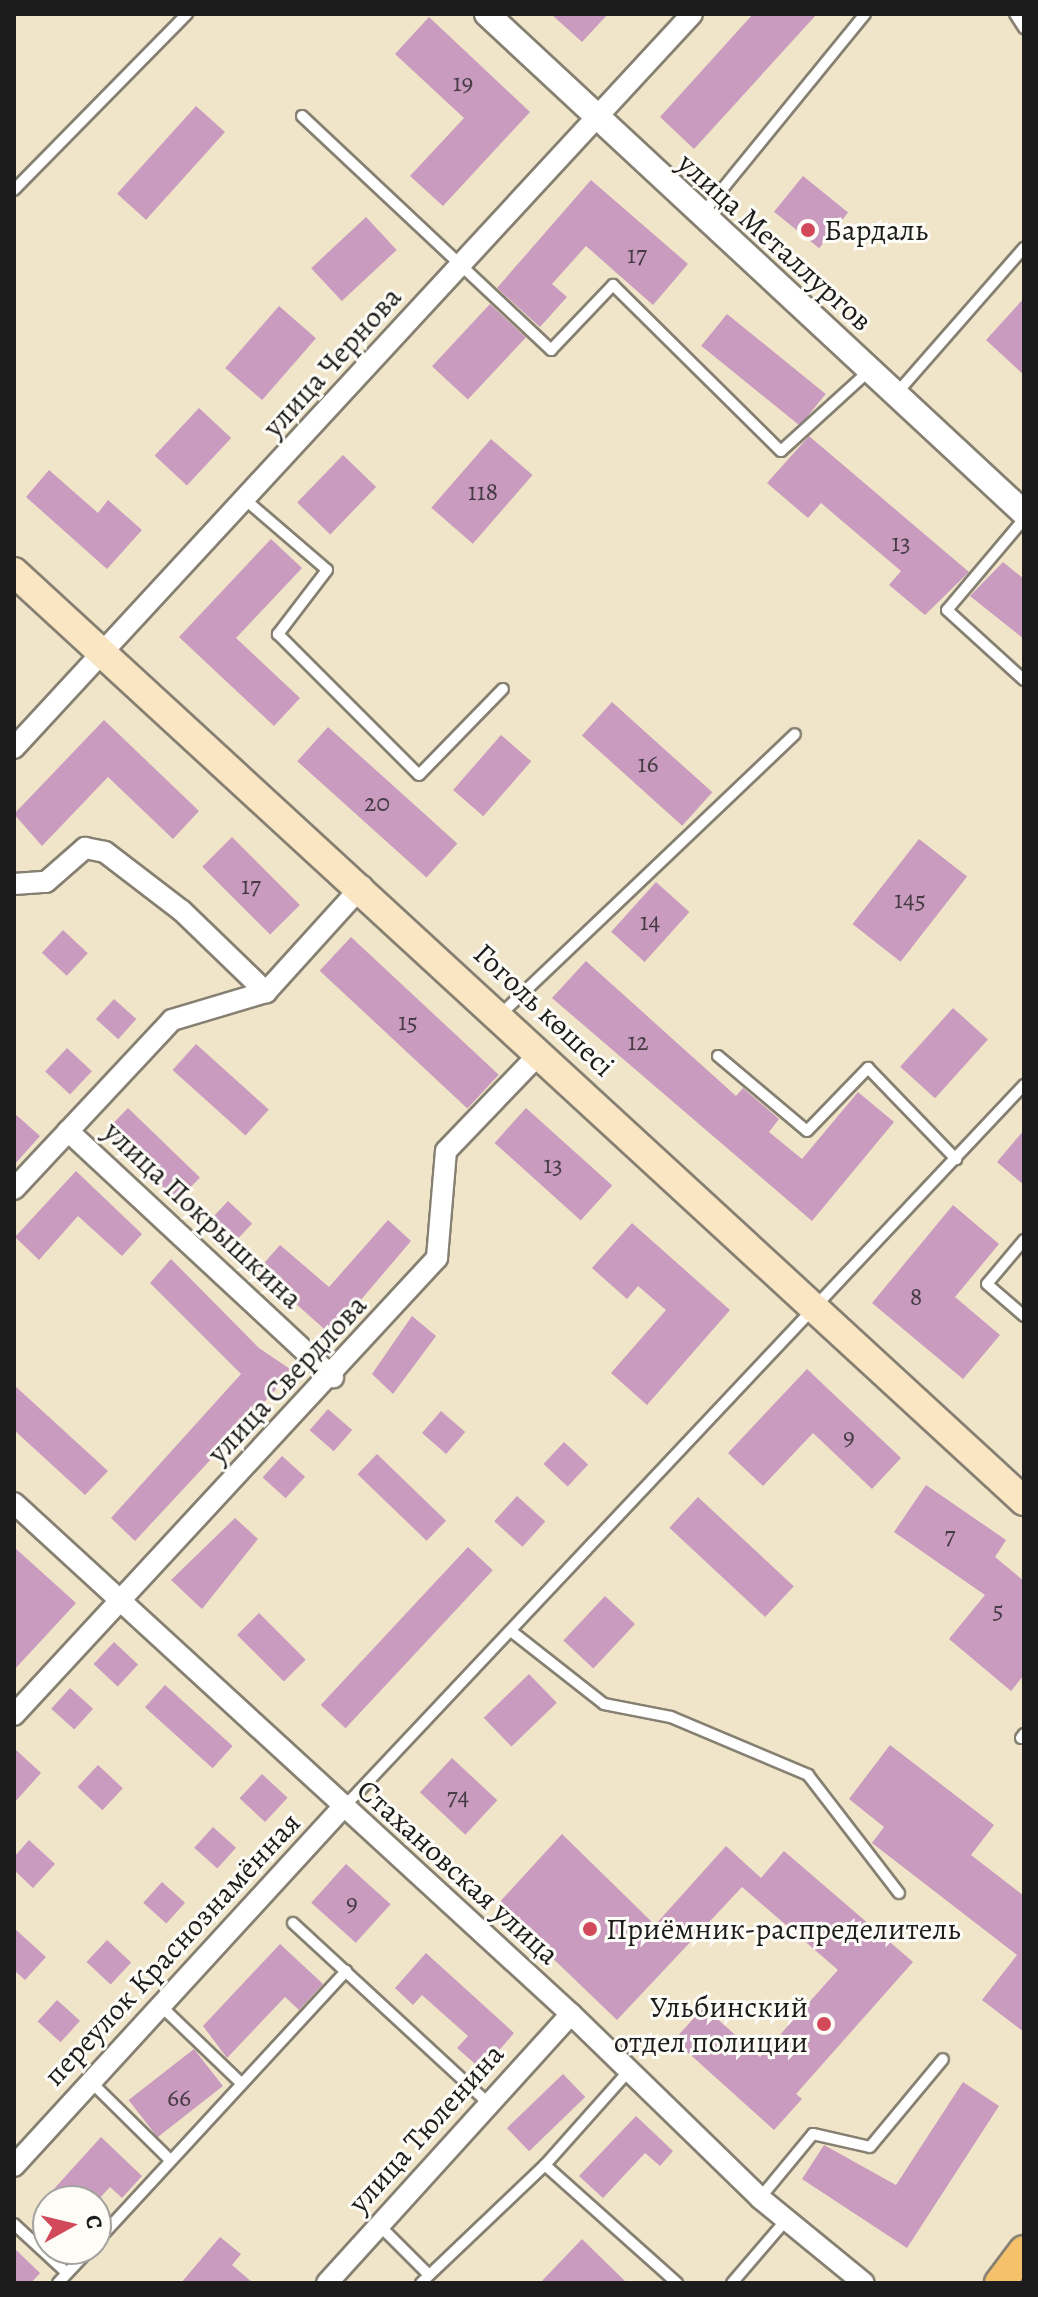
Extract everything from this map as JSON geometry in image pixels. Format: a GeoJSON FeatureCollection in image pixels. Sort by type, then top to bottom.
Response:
{"type":"FeatureCollection","features":[{"type":"Feature","properties":{"kind":"main road","name":"Гоголь көшесі"},"geometry":{"type":"LineString","coordinates":[[14,572],[362,886],[1024,1501]]}},
{"type":"Feature","properties":{"kind":"main road"},"geometry":{"type":"LineString","coordinates":[[1000,2283],[1024,2251]]}},
{"type":"Feature","properties":{"kind":"street","name":"улица Металлургов"},"geometry":{"type":"LineString","coordinates":[[487,14],[597,122],[1024,516]]}},
{"type":"Feature","properties":{"kind":"street","name":"улица Чернова"},"geometry":{"type":"LineString","coordinates":[[14,748],[248,502],[460,262],[597,122],[692,14]]}},
{"type":"Feature","properties":{"kind":"street"},"geometry":{"type":"LineString","coordinates":[[14,884],[46,882],[85,848],[105,852],[182,911],[266,992],[362,886]]}},
{"type":"Feature","properties":{"kind":"street","name":"улица Покрышкина"},"geometry":{"type":"LineString","coordinates":[[14,1189],[172,1020],[266,992]]}},
{"type":"Feature","properties":{"kind":"street","name":"улица Свердлова"},"geometry":{"type":"LineString","coordinates":[[14,1715],[333,1377],[437,1258],[446,1151],[540,1053]]}},
{"type":"Feature","properties":{"kind":"street","name":"улица Покрышкина"},"geometry":{"type":"LineString","coordinates":[[68,1131],[333,1377]]}},
{"type":"Feature","properties":{"kind":"street","name":"Стахановская улица"},"geometry":{"type":"LineString","coordinates":[[14,1503],[342,1808],[571,2014],[627,2073],[760,2198],[864,2283]]}},
{"type":"Feature","properties":{"kind":"street","name":"переулок Краснознамённая"},"geometry":{"type":"LineString","coordinates":[[14,2166],[342,1808]]}},
{"type":"Feature","properties":{"kind":"street","name":"улица Тюленина"},"geometry":{"type":"LineString","coordinates":[[327,2283],[571,2014]]}},
{"type":"Feature","properties":{"kind":"lane"},"geometry":{"type":"LineString","coordinates":[[14,190],[187,14]]}},
{"type":"Feature","properties":{"kind":"lane"},"geometry":{"type":"LineString","coordinates":[[700,217],[865,14]]}},
{"type":"Feature","properties":{"kind":"lane"},"geometry":{"type":"LineString","coordinates":[[1015,14],[1024,28]]}},
{"type":"Feature","properties":{"kind":"lane"},"geometry":{"type":"LineString","coordinates":[[302,116],[551,350],[613,285],[781,451],[869,371]]}},
{"type":"Feature","properties":{"kind":"lane"},"geometry":{"type":"LineString","coordinates":[[895,395],[1024,248]]}},
{"type":"Feature","properties":{"kind":"lane"},"geometry":{"type":"LineString","coordinates":[[248,502],[327,570],[278,634],[419,775],[503,689]]}},
{"type":"Feature","properties":{"kind":"lane"},"geometry":{"type":"LineString","coordinates":[[1024,516],[947,610],[1024,680]]}},
{"type":"Feature","properties":{"kind":"lane"},"geometry":{"type":"LineString","coordinates":[[500,1015],[795,734]]}},
{"type":"Feature","properties":{"kind":"lane"},"geometry":{"type":"LineString","coordinates":[[718,1056],[807,1131],[868,1068],[956,1159]]}},
{"type":"Feature","properties":{"kind":"lane"},"geometry":{"type":"LineString","coordinates":[[342,1808],[816,1311],[1024,1085]]}},
{"type":"Feature","properties":{"kind":"lane"},"geometry":{"type":"LineString","coordinates":[[1024,1240],[987,1284],[1024,1316]]}},
{"type":"Feature","properties":{"kind":"lane"},"geometry":{"type":"LineString","coordinates":[[511,1631],[595,1699],[671,1717],[808,1775],[899,1893]]}},
{"type":"Feature","properties":{"kind":"lane"},"geometry":{"type":"LineString","coordinates":[[293,1923],[488,2103]]}},
{"type":"Feature","properties":{"kind":"lane"},"geometry":{"type":"LineString","coordinates":[[112,2225],[346,1971]]}},
{"type":"Feature","properties":{"kind":"lane"},"geometry":{"type":"LineString","coordinates":[[161,2006],[242,2084]]}},
{"type":"Feature","properties":{"kind":"lane"},"geometry":{"type":"LineString","coordinates":[[760,2198],[813,2134],[870,2147],[943,2059]]}},
{"type":"Feature","properties":{"kind":"lane"},"geometry":{"type":"LineString","coordinates":[[380,2226],[425,2279],[545,2165],[627,2073]]}},
{"type":"Feature","properties":{"kind":"lane"},"geometry":{"type":"LineString","coordinates":[[91,2082],[171,2161]]}},
{"type":"Feature","properties":{"kind":"lane"},"geometry":{"type":"LineString","coordinates":[[545,2165],[677,2283]]}},
{"type":"Feature","properties":{"kind":"lane"},"geometry":{"type":"LineString","coordinates":[[732,2283],[786,2220]]}},
{"type":"Feature","properties":{"kind":"lane"},"geometry":{"type":"LineString","coordinates":[[14,2224],[67,2273]]}},
{"type":"Feature","properties":{"kind":"lane"},"geometry":{"type":"LineString","coordinates":[[58,2283],[75,2265]]}},
{"type":"Feature","properties":{"kind":"building"},"geometry":{"type":"Polygon","coordinates":[[[551,14],[608,14],[582,42],[551,14]]]}},
{"type":"Feature","properties":{"kind":"building"},"geometry":{"type":"Polygon","coordinates":[[[753,14],[817,14],[694,149],[660,117],[753,14]]]}},
{"type":"Feature","properties":{"kind":"building"},"geometry":{"type":"Polygon","coordinates":[[[429,17],[530,112],[443,206],[410,176],[464,118],[395,54],[429,17]]]}},
{"type":"Feature","properties":{"kind":"building"},"geometry":{"type":"Polygon","coordinates":[[[196,106],[225,132],[146,220],[117,194],[196,106]]]}},
{"type":"Feature","properties":{"kind":"building"},"geometry":{"type":"Polygon","coordinates":[[[803,176],[848,213],[819,248],[774,212],[803,176]]]}},
{"type":"Feature","properties":{"kind":"building"},"geometry":{"type":"Polygon","coordinates":[[[591,180],[688,264],[653,305],[586,246],[552,284],[567,297],[540,327],[497,288],[591,180]]]}},
{"type":"Feature","properties":{"kind":"building"},"geometry":{"type":"Polygon","coordinates":[[[366,217],[397,250],[342,301],[311,268],[366,217]]]}},
{"type":"Feature","properties":{"kind":"building"},"geometry":{"type":"Polygon","coordinates":[[[1024,298],[1024,375],[986,340],[1024,298]]]}},
{"type":"Feature","properties":{"kind":"building"},"geometry":{"type":"Polygon","coordinates":[[[490,304],[526,337],[468,400],[432,366],[490,304]]]}},
{"type":"Feature","properties":{"kind":"building"},"geometry":{"type":"Polygon","coordinates":[[[279,306],[316,338],[262,400],[225,368],[279,306]]]}},
{"type":"Feature","properties":{"kind":"building"},"geometry":{"type":"Polygon","coordinates":[[[727,314],[826,394],[800,426],[701,346],[727,314]]]}},
{"type":"Feature","properties":{"kind":"building"},"geometry":{"type":"Polygon","coordinates":[[[199,408],[231,438],[187,486],[155,456],[199,408]]]}},
{"type":"Feature","properties":{"kind":"building"},"geometry":{"type":"Polygon","coordinates":[[[809,436],[969,572],[925,615],[889,585],[901,571],[821,503],[808,518],[767,483],[809,436]]]}},
{"type":"Feature","properties":{"kind":"building"},"geometry":{"type":"Polygon","coordinates":[[[491,439],[533,475],[473,544],[431,508],[491,439]]]}},
{"type":"Feature","properties":{"kind":"building"},"geometry":{"type":"Polygon","coordinates":[[[343,455],[376,487],[330,534],[297,502],[343,455]]]}},
{"type":"Feature","properties":{"kind":"building"},"geometry":{"type":"Polygon","coordinates":[[[49,470],[98,513],[108,500],[142,530],[107,569],[26,497],[49,470]]]}},
{"type":"Feature","properties":{"kind":"building"},"geometry":{"type":"Polygon","coordinates":[[[271,539],[302,568],[236,638],[300,698],[274,726],[179,637],[271,539]]]}},
{"type":"Feature","properties":{"kind":"building"},"geometry":{"type":"Polygon","coordinates":[[[1003,562],[1024,579],[1024,639],[970,596],[1003,562]]]}},
{"type":"Feature","properties":{"kind":"building"},"geometry":{"type":"Polygon","coordinates":[[[612,702],[712,792],[682,826],[582,735],[612,702]]]}},
{"type":"Feature","properties":{"kind":"building"},"geometry":{"type":"Polygon","coordinates":[[[104,720],[199,811],[173,839],[108,777],[42,846],[14,814],[104,720]]]}},
{"type":"Feature","properties":{"kind":"building"},"geometry":{"type":"Polygon","coordinates":[[[328,727],[457,843],[427,878],[297,761],[328,727]]]}},
{"type":"Feature","properties":{"kind":"building"},"geometry":{"type":"Polygon","coordinates":[[[501,735],[531,761],[483,816],[453,790],[501,735]]]}},
{"type":"Feature","properties":{"kind":"building"},"geometry":{"type":"Polygon","coordinates":[[[232,837],[300,905],[270,935],[202,867],[232,837]]]}},
{"type":"Feature","properties":{"kind":"building"},"geometry":{"type":"Polygon","coordinates":[[[919,839],[967,877],[901,962],[853,924],[919,839]]]}},
{"type":"Feature","properties":{"kind":"building"},"geometry":{"type":"Polygon","coordinates":[[[656,882],[689,912],[645,962],[611,932],[656,882]]]}},
{"type":"Feature","properties":{"kind":"building"},"geometry":{"type":"Polygon","coordinates":[[[63,930],[88,953],[67,976],[42,953],[63,930]]]}},
{"type":"Feature","properties":{"kind":"building"},"geometry":{"type":"Polygon","coordinates":[[[351,937],[499,1075],[467,1108],[320,971],[351,937]]]}},
{"type":"Feature","properties":{"kind":"building"},"geometry":{"type":"Polygon","coordinates":[[[586,961],[736,1096],[743,1088],[779,1119],[769,1132],[802,1159],[858,1092],[894,1122],[812,1221],[552,998],[586,961]]]}},
{"type":"Feature","properties":{"kind":"building"},"geometry":{"type":"Polygon","coordinates":[[[114,999],[136,1019],[118,1039],[96,1019],[114,999]]]}},
{"type":"Feature","properties":{"kind":"building"},"geometry":{"type":"Polygon","coordinates":[[[953,1008],[988,1039],[935,1098],[900,1067],[953,1008]]]}},
{"type":"Feature","properties":{"kind":"building"},"geometry":{"type":"Polygon","coordinates":[[[196,1044],[269,1110],[245,1136],[173,1070],[196,1044]]]}},
{"type":"Feature","properties":{"kind":"building"},"geometry":{"type":"Polygon","coordinates":[[[67,1048],[92,1071],[70,1095],[45,1071],[67,1048]]]}},
{"type":"Feature","properties":{"kind":"building"},"geometry":{"type":"Polygon","coordinates":[[[128,1108],[200,1177],[177,1201],[105,1132],[128,1108]]]}},
{"type":"Feature","properties":{"kind":"building"},"geometry":{"type":"Polygon","coordinates":[[[526,1108],[612,1186],[581,1221],[495,1143],[526,1108]]]}},
{"type":"Feature","properties":{"kind":"building"},"geometry":{"type":"Polygon","coordinates":[[[14,1113],[40,1136],[14,1165],[14,1113]]]}},
{"type":"Feature","properties":{"kind":"building"},"geometry":{"type":"Polygon","coordinates":[[[1024,1130],[1024,1185],[997,1162],[1024,1130]]]}},
{"type":"Feature","properties":{"kind":"building"},"geometry":{"type":"Polygon","coordinates":[[[76,1171],[142,1234],[122,1256],[78,1216],[39,1260],[15,1237],[76,1171]]]}},
{"type":"Feature","properties":{"kind":"building"},"geometry":{"type":"Polygon","coordinates":[[[228,1201],[252,1224],[232,1245],[208,1222],[228,1201]]]}},
{"type":"Feature","properties":{"kind":"building"},"geometry":{"type":"Polygon","coordinates":[[[953,1205],[999,1244],[955,1297],[1000,1335],[963,1379],[872,1303],[953,1205]]]}},
{"type":"Feature","properties":{"kind":"building"},"geometry":{"type":"Polygon","coordinates":[[[388,1220],[411,1241],[331,1335],[258,1270],[280,1245],[329,1287],[388,1220]]]}},
{"type":"Feature","properties":{"kind":"building"},"geometry":{"type":"Polygon","coordinates":[[[632,1223],[730,1310],[647,1405],[611,1373],[666,1310],[638,1286],[627,1299],[592,1268],[632,1223]]]}},
{"type":"Feature","properties":{"kind":"building"},"geometry":{"type":"Polygon","coordinates":[[[171,1259],[259,1348],[293,1371],[135,1541],[111,1518],[241,1374],[150,1283],[171,1259]]]}},
{"type":"Feature","properties":{"kind":"building"},"geometry":{"type":"Polygon","coordinates":[[[412,1316],[436,1336],[393,1394],[372,1374],[412,1316]]]}},
{"type":"Feature","properties":{"kind":"building"},"geometry":{"type":"Polygon","coordinates":[[[807,1369],[901,1458],[872,1489],[813,1433],[763,1486],[728,1453],[807,1369]]]}},
{"type":"Feature","properties":{"kind":"building"},"geometry":{"type":"Polygon","coordinates":[[[14,1385],[108,1471],[85,1495],[14,1430],[14,1385]]]}},
{"type":"Feature","properties":{"kind":"building"},"geometry":{"type":"Polygon","coordinates":[[[328,1409],[352,1430],[334,1451],[310,1430],[328,1409]]]}},
{"type":"Feature","properties":{"kind":"building"},"geometry":{"type":"Polygon","coordinates":[[[441,1411],[465,1432],[446,1454],[422,1433],[441,1411]]]}},
{"type":"Feature","properties":{"kind":"building"},"geometry":{"type":"Polygon","coordinates":[[[564,1442],[588,1465],[568,1486],[544,1464],[564,1442]]]}},
{"type":"Feature","properties":{"kind":"building"},"geometry":{"type":"Polygon","coordinates":[[[377,1454],[446,1521],[427,1541],[358,1474],[377,1454]]]}},
{"type":"Feature","properties":{"kind":"building"},"geometry":{"type":"Polygon","coordinates":[[[282,1456],[305,1477],[286,1498],[263,1478],[282,1456]]]}},
{"type":"Feature","properties":{"kind":"building"},"geometry":{"type":"Polygon","coordinates":[[[926,1485],[1006,1540],[995,1557],[1024,1581],[1024,1675],[1011,1691],[949,1639],[985,1595],[894,1532],[926,1485]]]}},
{"type":"Feature","properties":{"kind":"building"},"geometry":{"type":"Polygon","coordinates":[[[517,1496],[545,1521],[522,1547],[494,1521],[517,1496]]]}},
{"type":"Feature","properties":{"kind":"building"},"geometry":{"type":"Polygon","coordinates":[[[698,1497],[794,1586],[765,1617],[669,1528],[698,1497]]]}},
{"type":"Feature","properties":{"kind":"building"},"geometry":{"type":"Polygon","coordinates":[[[235,1518],[258,1539],[202,1609],[171,1580],[235,1518]]]}},
{"type":"Feature","properties":{"kind":"building"},"geometry":{"type":"Polygon","coordinates":[[[14,1547],[76,1603],[14,1670],[14,1547]]]}},
{"type":"Feature","properties":{"kind":"building"},"geometry":{"type":"Polygon","coordinates":[[[468,1547],[493,1570],[346,1728],[321,1705],[468,1547]]]}},
{"type":"Feature","properties":{"kind":"building"},"geometry":{"type":"Polygon","coordinates":[[[605,1596],[635,1624],[593,1669],[563,1641],[605,1596]]]}},
{"type":"Feature","properties":{"kind":"building"},"geometry":{"type":"Polygon","coordinates":[[[259,1613],[306,1660],[284,1682],[237,1635],[259,1613]]]}},
{"type":"Feature","properties":{"kind":"building"},"geometry":{"type":"Polygon","coordinates":[[[114,1642],[138,1665],[118,1686],[94,1664],[114,1642]]]}},
{"type":"Feature","properties":{"kind":"building"},"geometry":{"type":"Polygon","coordinates":[[[529,1674],[557,1703],[511,1747],[484,1718],[529,1674]]]}},
{"type":"Feature","properties":{"kind":"building"},"geometry":{"type":"Polygon","coordinates":[[[165,1685],[233,1746],[213,1768],[145,1707],[165,1685]]]}},
{"type":"Feature","properties":{"kind":"building"},"geometry":{"type":"Polygon","coordinates":[[[70,1688],[93,1709],[74,1730],[51,1709],[70,1688]]]}},
{"type":"Feature","properties":{"kind":"building"},"geometry":{"type":"Polygon","coordinates":[[[890,1745],[994,1825],[971,1855],[1024,1896],[1024,2032],[982,2000],[1017,1955],[872,1843],[884,1827],[849,1799],[890,1745]]]}},
{"type":"Feature","properties":{"kind":"building"},"geometry":{"type":"Polygon","coordinates":[[[14,1748],[41,1773],[14,1803],[14,1748]]]}},
{"type":"Feature","properties":{"kind":"building"},"geometry":{"type":"Polygon","coordinates":[[[452,1758],[497,1800],[465,1835],[420,1792],[452,1758]]]}},
{"type":"Feature","properties":{"kind":"building"},"geometry":{"type":"Polygon","coordinates":[[[98,1765],[123,1788],[102,1810],[78,1787],[98,1765]]]}},
{"type":"Feature","properties":{"kind":"building"},"geometry":{"type":"Polygon","coordinates":[[[262,1774],[288,1798],[265,1822],[239,1798],[262,1774]]]}},
{"type":"Feature","properties":{"kind":"building"},"geometry":{"type":"Polygon","coordinates":[[[213,1827],[236,1848],[217,1869],[194,1848],[213,1827]]]}},
{"type":"Feature","properties":{"kind":"building"},"geometry":{"type":"Polygon","coordinates":[[[562,1834],[655,1925],[726,1846],[761,1878],[784,1851],[913,1962],[796,2094],[802,2099],[774,2130],[674,2040],[704,2007],[760,2057],[838,1970],[742,1887],[617,2020],[497,1905],[562,1834]]]}},
{"type":"Feature","properties":{"kind":"building"},"geometry":{"type":"Polygon","coordinates":[[[29,1840],[55,1864],[33,1888],[14,1870],[14,1857],[29,1840]]]}},
{"type":"Feature","properties":{"kind":"building"},"geometry":{"type":"Polygon","coordinates":[[[346,1864],[391,1904],[356,1943],[311,1903],[346,1864]]]}},
{"type":"Feature","properties":{"kind":"building"},"geometry":{"type":"Polygon","coordinates":[[[162,1882],[185,1903],[166,1924],[143,1903],[162,1882]]]}},
{"type":"Feature","properties":{"kind":"building"},"geometry":{"type":"Polygon","coordinates":[[[14,1928],[46,1957],[25,1980],[14,1970],[14,1928]]]}},
{"type":"Feature","properties":{"kind":"building"},"geometry":{"type":"Polygon","coordinates":[[[107,1940],[131,1963],[111,1984],[87,1962],[107,1940]]]}},
{"type":"Feature","properties":{"kind":"building"},"geometry":{"type":"Polygon","coordinates":[[[280,1944],[323,1984],[299,2010],[285,1997],[227,2058],[203,2026],[280,1944]]]}},
{"type":"Feature","properties":{"kind":"building"},"geometry":{"type":"Polygon","coordinates":[[[426,1953],[514,2033],[482,2070],[457,2048],[468,2036],[422,1995],[413,2005],[395,1988],[426,1953]]]}},
{"type":"Feature","properties":{"kind":"building"},"geometry":{"type":"Polygon","coordinates":[[[57,2000],[80,2021],[61,2042],[38,2022],[57,2000]]]}},
{"type":"Feature","properties":{"kind":"building"},"geometry":{"type":"Polygon","coordinates":[[[194,2049],[223,2086],[158,2137],[129,2100],[194,2049]]]}},
{"type":"Feature","properties":{"kind":"building"},"geometry":{"type":"Polygon","coordinates":[[[563,2074],[585,2097],[529,2151],[507,2128],[563,2074]]]}},
{"type":"Feature","properties":{"kind":"building"},"geometry":{"type":"Polygon","coordinates":[[[963,2082],[999,2106],[907,2248],[802,2179],[824,2145],[896,2185],[963,2082]]]}},
{"type":"Feature","properties":{"kind":"building"},"geometry":{"type":"Polygon","coordinates":[[[636,2116],[673,2151],[660,2166],[645,2153],[603,2198],[579,2176],[636,2116]]]}},
{"type":"Feature","properties":{"kind":"building"},"geometry":{"type":"Polygon","coordinates":[[[101,2137],[142,2176],[122,2198],[112,2185],[58,2185],[101,2137]]]}},
{"type":"Feature","properties":{"kind":"building"},"geometry":{"type":"Polygon","coordinates":[[[220,2237],[241,2254],[232,2265],[253,2283],[181,2283],[220,2237]]]}},
{"type":"Feature","properties":{"kind":"building"},"geometry":{"type":"Polygon","coordinates":[[[582,2239],[627,2283],[540,2283],[582,2239]]]}},
{"type":"Feature","properties":{"kind":"building"},"geometry":{"type":"Polygon","coordinates":[[[14,2248],[40,2273],[31,2283],[14,2283],[14,2248]]]}},
{"type":"Feature","properties":{"kind":"place","name":"Бардаль"},"geometry":{"type":"Point","coordinates":[808,230]}},
{"type":"Feature","properties":{"kind":"place","name":"Приёмник-распределитель"},"geometry":{"type":"Point","coordinates":[590,1929]}},
{"type":"Feature","properties":{"kind":"place","name":"Ульбинский отдел полиции"},"geometry":{"type":"Point","coordinates":[824,2024]}}]}
